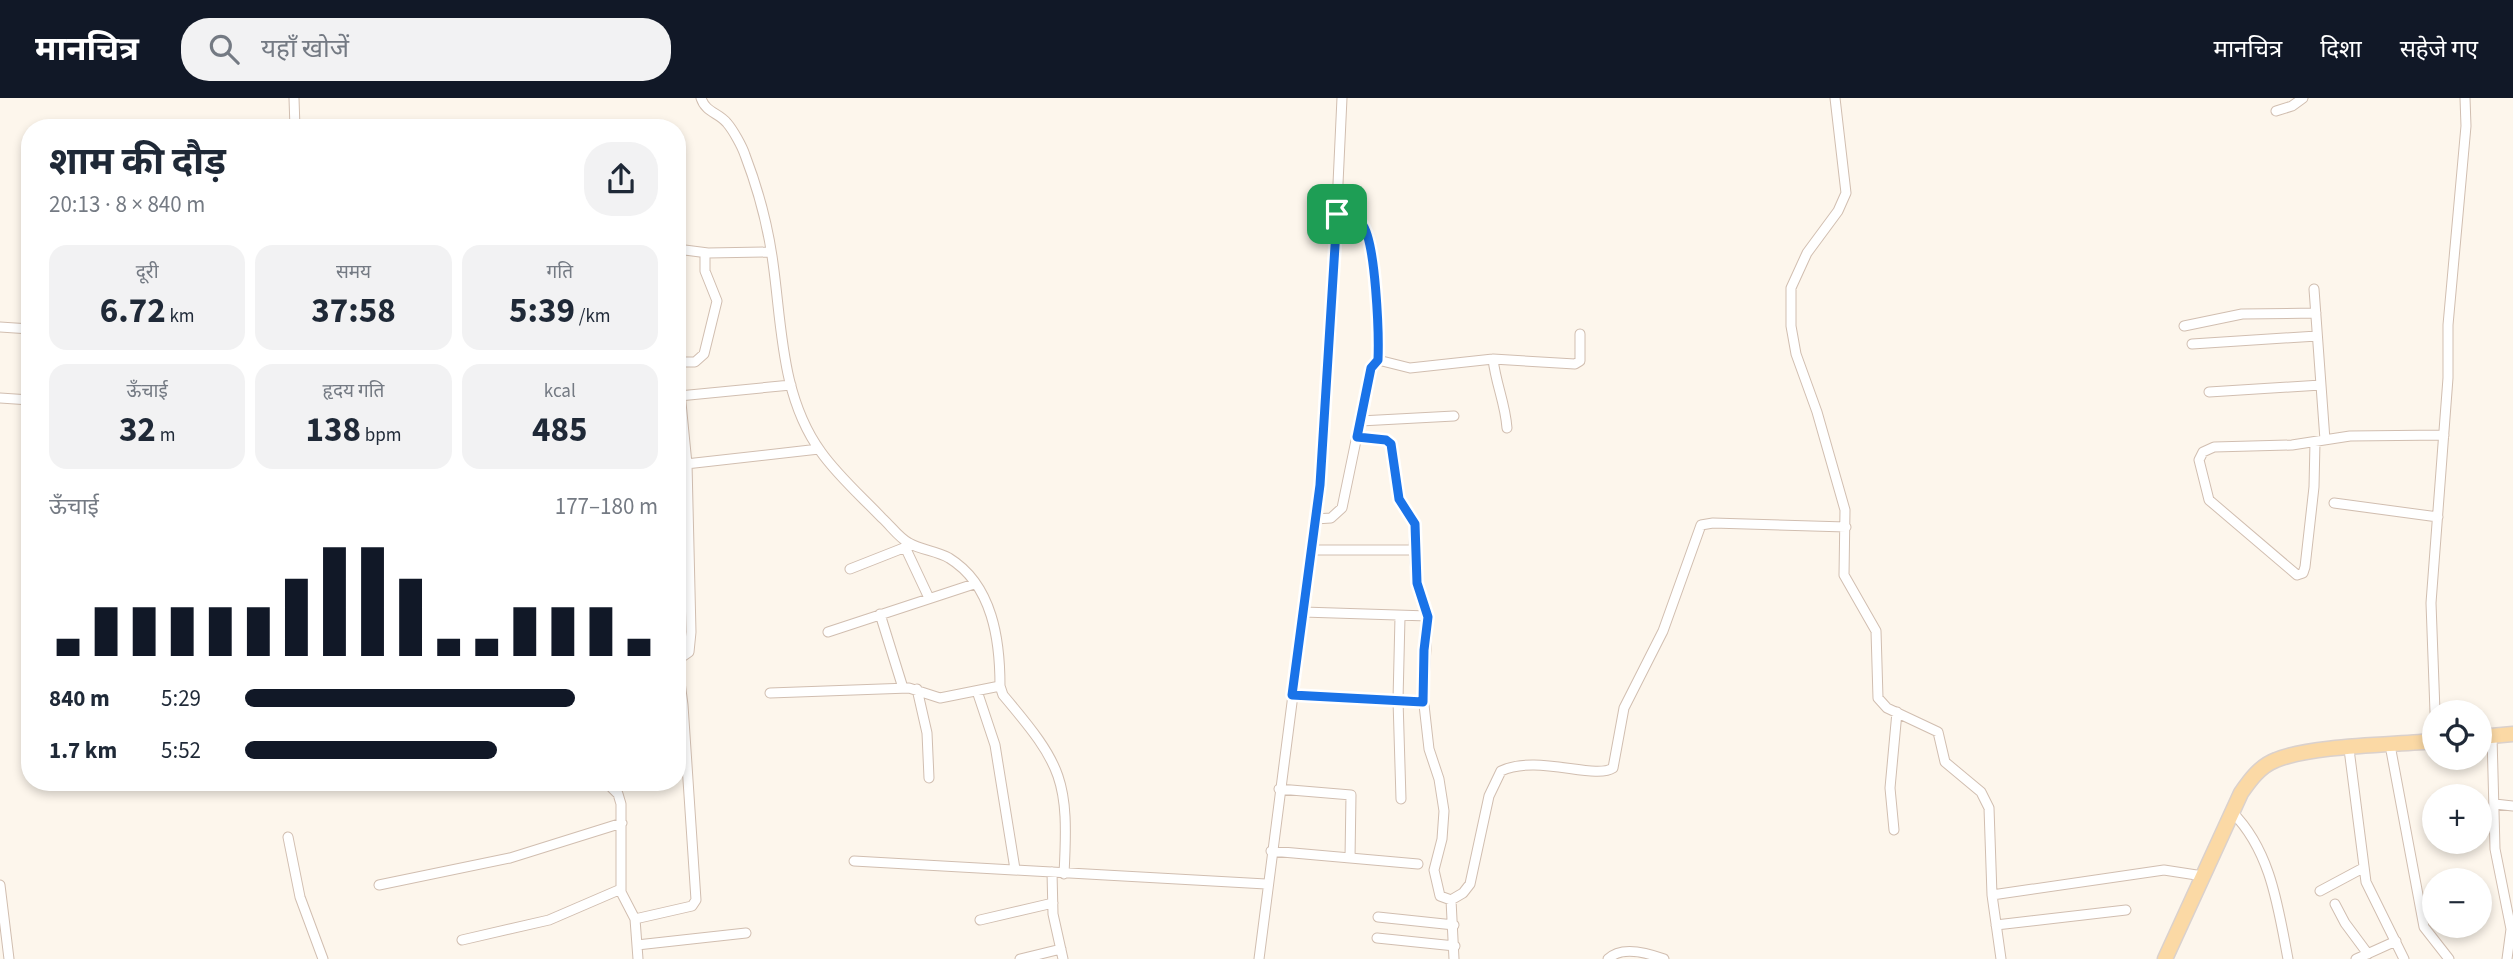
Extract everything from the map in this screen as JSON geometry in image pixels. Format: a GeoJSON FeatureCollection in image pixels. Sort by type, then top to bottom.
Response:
{"type":"FeatureCollection","features":[{"type":"Feature","properties":{"kind":"main road"},"geometry":{"type":"LineString","coordinates":[[2492,736],[2513,734]]}},
{"type":"Feature","properties":{"kind":"main road"},"geometry":{"type":"LineString","coordinates":[[2165,959],[2232,812],[2254,775],[2276,760],[2422,742]]}},
{"type":"Feature","properties":{"kind":"street"},"geometry":{"type":"LineString","coordinates":[[294,98],[295,119]]}},
{"type":"Feature","properties":{"kind":"street"},"geometry":{"type":"LineString","coordinates":[[701,98],[705,108],[727,123],[744,152],[771,252],[780,337],[797,406],[819,449],[856,493],[908,546],[929,598]]}},
{"type":"Feature","properties":{"kind":"street"},"geometry":{"type":"LineString","coordinates":[[1259,959],[1266,884],[1315,519],[1337,214],[1342,98]]}},
{"type":"Feature","properties":{"kind":"street"},"geometry":{"type":"LineString","coordinates":[[1835,98],[1844,201],[1807,253],[1791,288],[1789,306],[1796,354],[1829,452],[1844,510],[1844,575],[1876,631],[1878,698],[1881,704],[1938,732],[1945,762],[1981,792],[1989,808],[1992,895],[2001,959]]}},
{"type":"Feature","properties":{"kind":"street"},"geometry":{"type":"LineString","coordinates":[[2276,111],[2292,106],[2303,98]]}},
{"type":"Feature","properties":{"kind":"street"},"geometry":{"type":"LineString","coordinates":[[2435,700],[2431,603],[2444,435],[2448,325],[2466,126],[2465,98]]}},
{"type":"Feature","properties":{"kind":"street"},"geometry":{"type":"LineString","coordinates":[[1315,519],[1331,517],[1342,508],[1371,368],[1378,360],[1377,307],[1366,230],[1357,219],[1337,214]]}},
{"type":"Feature","properties":{"kind":"street"},"geometry":{"type":"LineString","coordinates":[[686,250],[705,253],[771,252]]}},
{"type":"Feature","properties":{"kind":"street"},"geometry":{"type":"LineString","coordinates":[[686,362],[695,362],[704,354],[717,301],[705,271],[705,253]]}},
{"type":"Feature","properties":{"kind":"street"},"geometry":{"type":"LineString","coordinates":[[2314,289],[2321,385],[2320,441],[2303,573],[2297,575],[2214,507],[2207,496],[2199,460],[2203,452],[2214,447],[2320,441],[2375,435],[2444,435]]}},
{"type":"Feature","properties":{"kind":"street"},"geometry":{"type":"LineString","coordinates":[[2184,326],[2242,314],[2316,313]]}},
{"type":"Feature","properties":{"kind":"street"},"geometry":{"type":"LineString","coordinates":[[0,327],[21,328]]}},
{"type":"Feature","properties":{"kind":"street"},"geometry":{"type":"LineString","coordinates":[[1378,360],[1410,368],[1493,359],[1578,363],[1580,334]]}},
{"type":"Feature","properties":{"kind":"street"},"geometry":{"type":"LineString","coordinates":[[2192,344],[2317,337]]}},
{"type":"Feature","properties":{"kind":"street"},"geometry":{"type":"LineString","coordinates":[[1493,359],[1496,382],[1504,400],[1507,428]]}},
{"type":"Feature","properties":{"kind":"street"},"geometry":{"type":"LineString","coordinates":[[686,395],[791,384]]}},
{"type":"Feature","properties":{"kind":"street"},"geometry":{"type":"LineString","coordinates":[[2209,392],[2321,385]]}},
{"type":"Feature","properties":{"kind":"street"},"geometry":{"type":"LineString","coordinates":[[0,398],[21,399]]}},
{"type":"Feature","properties":{"kind":"street"},"geometry":{"type":"LineString","coordinates":[[1360,421],[1454,416]]}},
{"type":"Feature","properties":{"kind":"street"},"geometry":{"type":"LineString","coordinates":[[1357,437],[1386,440],[1391,444],[1399,499],[1415,524],[1417,583],[1428,617],[1423,702],[1429,749],[1444,811],[1434,879],[1440,896],[1451,900]]}},
{"type":"Feature","properties":{"kind":"street"},"geometry":{"type":"LineString","coordinates":[[686,464],[819,449]]}},
{"type":"Feature","properties":{"kind":"street"},"geometry":{"type":"LineString","coordinates":[[2334,503],[2438,517]]}},
{"type":"Feature","properties":{"kind":"street"},"geometry":{"type":"LineString","coordinates":[[1451,900],[1470,884],[1489,796],[1501,771],[1547,764],[1597,772],[1613,768],[1624,708],[1663,631],[1701,525],[1713,523],[1846,527]]}},
{"type":"Feature","properties":{"kind":"street"},"geometry":{"type":"LineString","coordinates":[[686,542],[691,639],[689,652],[686,654]]}},
{"type":"Feature","properties":{"kind":"street"},"geometry":{"type":"LineString","coordinates":[[850,569],[908,546],[947,557],[965,572],[974,584],[985,602],[998,636],[1000,686],[1003,695],[1052,758],[1060,776],[1066,811],[1068,874]]}},
{"type":"Feature","properties":{"kind":"street"},"geometry":{"type":"LineString","coordinates":[[1311,550],[1414,551]]}},
{"type":"Feature","properties":{"kind":"street"},"geometry":{"type":"LineString","coordinates":[[828,632],[974,584]]}},
{"type":"Feature","properties":{"kind":"street"},"geometry":{"type":"LineString","coordinates":[[1303,612],[1428,617]]}},
{"type":"Feature","properties":{"kind":"street"},"geometry":{"type":"LineString","coordinates":[[880,614],[903,688]]}},
{"type":"Feature","properties":{"kind":"street"},"geometry":{"type":"LineString","coordinates":[[1400,617],[1398,700],[1401,799]]}},
{"type":"Feature","properties":{"kind":"street"},"geometry":{"type":"LineString","coordinates":[[770,692],[903,688],[917,689],[940,698],[1000,686]]}},
{"type":"Feature","properties":{"kind":"street"},"geometry":{"type":"LineString","coordinates":[[917,689],[927,733],[929,778]]}},
{"type":"Feature","properties":{"kind":"street"},"geometry":{"type":"LineString","coordinates":[[977,691],[995,744],[1015,869]]}},
{"type":"Feature","properties":{"kind":"street"},"geometry":{"type":"LineString","coordinates":[[1292,695],[1423,702]]}},
{"type":"Feature","properties":{"kind":"street"},"geometry":{"type":"LineString","coordinates":[[1894,830],[1890,788],[1897,712]]}},
{"type":"Feature","properties":{"kind":"street"},"geometry":{"type":"LineString","coordinates":[[2390,745],[2424,927],[2449,959]]}},
{"type":"Feature","properties":{"kind":"street"},"geometry":{"type":"LineString","coordinates":[[2349,749],[2363,868],[2375,905],[2404,959]]}},
{"type":"Feature","properties":{"kind":"street"},"geometry":{"type":"LineString","coordinates":[[635,919],[692,906],[696,900],[686,766]]}},
{"type":"Feature","properties":{"kind":"street"},"geometry":{"type":"LineString","coordinates":[[2490,770],[2495,804],[2495,849],[2511,917],[2511,942],[2507,959]]}},
{"type":"Feature","properties":{"kind":"street"},"geometry":{"type":"LineString","coordinates":[[1279,789],[1351,795],[1350,858]]}},
{"type":"Feature","properties":{"kind":"street"},"geometry":{"type":"LineString","coordinates":[[614,791],[620,799],[622,823],[621,889],[635,919],[638,959]]}},
{"type":"Feature","properties":{"kind":"street"},"geometry":{"type":"LineString","coordinates":[[2495,804],[2513,806]]}},
{"type":"Feature","properties":{"kind":"street"},"geometry":{"type":"LineString","coordinates":[[2232,812],[2253,838],[2274,884],[2288,959]]}},
{"type":"Feature","properties":{"kind":"street"},"geometry":{"type":"LineString","coordinates":[[379,885],[510,858],[622,823]]}},
{"type":"Feature","properties":{"kind":"street"},"geometry":{"type":"LineString","coordinates":[[288,837],[300,897],[323,959]]}},
{"type":"Feature","properties":{"kind":"street"},"geometry":{"type":"LineString","coordinates":[[1271,851],[1418,864]]}},
{"type":"Feature","properties":{"kind":"street"},"geometry":{"type":"LineString","coordinates":[[854,861],[1266,884]]}},
{"type":"Feature","properties":{"kind":"street"},"geometry":{"type":"LineString","coordinates":[[2320,891],[2363,868]]}},
{"type":"Feature","properties":{"kind":"street"},"geometry":{"type":"LineString","coordinates":[[1992,895],[2164,870],[2203,876]]}},
{"type":"Feature","properties":{"kind":"street"},"geometry":{"type":"LineString","coordinates":[[1020,959],[1062,954],[1053,902],[1052,872]]}},
{"type":"Feature","properties":{"kind":"street"},"geometry":{"type":"LineString","coordinates":[[0,886],[4,942],[9,959]]}},
{"type":"Feature","properties":{"kind":"street"},"geometry":{"type":"LineString","coordinates":[[462,940],[549,920],[621,889]]}},
{"type":"Feature","properties":{"kind":"street"},"geometry":{"type":"LineString","coordinates":[[1451,900],[1454,959]]}},
{"type":"Feature","properties":{"kind":"street"},"geometry":{"type":"LineString","coordinates":[[980,920],[1053,902]]}},
{"type":"Feature","properties":{"kind":"street"},"geometry":{"type":"LineString","coordinates":[[2335,904],[2344,923],[2368,954]]}},
{"type":"Feature","properties":{"kind":"street"},"geometry":{"type":"LineString","coordinates":[[1996,925],[2126,910]]}},
{"type":"Feature","properties":{"kind":"street"},"geometry":{"type":"LineString","coordinates":[[1378,917],[1454,925]]}},
{"type":"Feature","properties":{"kind":"street"},"geometry":{"type":"LineString","coordinates":[[637,945],[746,933]]}},
{"type":"Feature","properties":{"kind":"street"},"geometry":{"type":"LineString","coordinates":[[1377,937],[1455,946]]}},
{"type":"Feature","properties":{"kind":"street"},"geometry":{"type":"LineString","coordinates":[[2356,959],[2396,941]]}},
{"type":"Feature","properties":{"kind":"street"},"geometry":{"type":"LineString","coordinates":[[1608,959],[1621,952],[1664,959]]}},
{"type":"Feature","properties":{"kind":"route"},"geometry":{"type":"LineString","coordinates":[[1337,214],[1357,219],[1366,230],[1377,307],[1378,360],[1371,368],[1357,437],[1386,440],[1391,444],[1399,499],[1415,524],[1417,583],[1427,604],[1428,617],[1423,702],[1292,695],[1320,485],[1337,214]]}}]}
